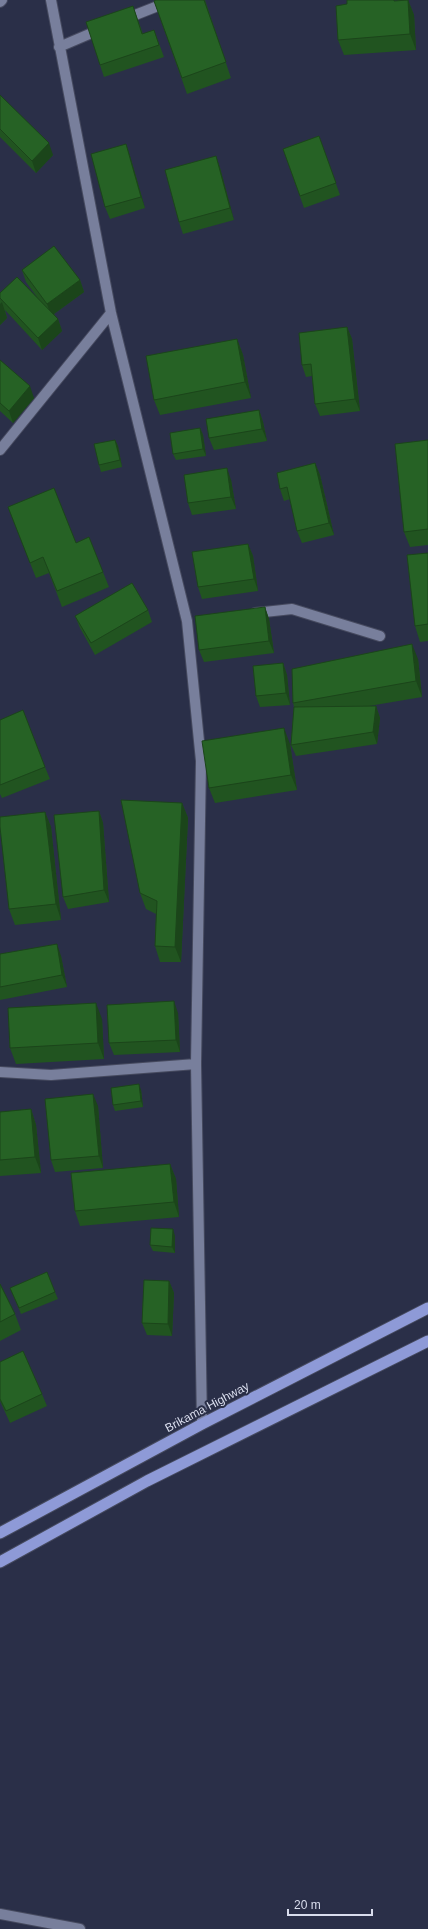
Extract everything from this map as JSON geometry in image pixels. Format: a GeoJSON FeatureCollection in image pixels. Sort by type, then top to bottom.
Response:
{"type":"FeatureCollection","features":[{"type":"Feature","properties":{"kind":"highway","name":"Brikama Highway"},"geometry":{"type":"LineString","coordinates":[[0,1533],[202,1424],[428,1308]]}},
{"type":"Feature","properties":{"kind":"highway"},"geometry":{"type":"LineString","coordinates":[[0,1562],[147,1481],[428,1341]]}},
{"type":"Feature","properties":{"kind":"street"},"geometry":{"type":"LineString","coordinates":[[51,0],[111,312],[191,620],[201,761],[196,1064],[202,1424]]}},
{"type":"Feature","properties":{"kind":"street"},"geometry":{"type":"LineString","coordinates":[[59,47],[173,0]]}},
{"type":"Feature","properties":{"kind":"street"},"geometry":{"type":"LineString","coordinates":[[0,450],[111,312]]}},
{"type":"Feature","properties":{"kind":"street"},"geometry":{"type":"LineString","coordinates":[[247,614],[292,609],[380,636]]}},
{"type":"Feature","properties":{"kind":"street"},"geometry":{"type":"LineString","coordinates":[[0,1072],[51,1075],[196,1064]]}},
{"type":"Feature","properties":{"kind":"street"},"geometry":{"type":"LineString","coordinates":[[0,1914],[44,1926],[80,1929]]}},
{"type":"Feature","properties":{"kind":"building"},"geometry":{"type":"Polygon","coordinates":[[[204,0],[226,62],[182,78],[154,1],[204,0]]]}},
{"type":"Feature","properties":{"kind":"building"},"geometry":{"type":"Polygon","coordinates":[[[347,0],[408,0],[410,34],[338,40],[336,6],[347,4],[347,0]]]}},
{"type":"Feature","properties":{"kind":"building"},"geometry":{"type":"Polygon","coordinates":[[[133,6],[142,34],[154,30],[159,45],[100,65],[86,22],[133,6]]]}},
{"type":"Feature","properties":{"kind":"building"},"geometry":{"type":"Polygon","coordinates":[[[0,95],[49,143],[32,161],[0,129],[0,95]]]}},
{"type":"Feature","properties":{"kind":"building"},"geometry":{"type":"Polygon","coordinates":[[[319,136],[336,183],[300,196],[283,149],[319,136]]]}},
{"type":"Feature","properties":{"kind":"building"},"geometry":{"type":"Polygon","coordinates":[[[126,144],[141,197],[105,207],[91,154],[126,144]]]}},
{"type":"Feature","properties":{"kind":"building"},"geometry":{"type":"Polygon","coordinates":[[[216,156],[230,208],[179,222],[165,170],[216,156]]]}},
{"type":"Feature","properties":{"kind":"building"},"geometry":{"type":"Polygon","coordinates":[[[54,246],[80,280],[47,304],[22,270],[54,246]]]}},
{"type":"Feature","properties":{"kind":"building"},"geometry":{"type":"Polygon","coordinates":[[[17,277],[58,319],[38,338],[0,298],[0,293],[17,277]]]}},
{"type":"Feature","properties":{"kind":"building"},"geometry":{"type":"Polygon","coordinates":[[[347,327],[355,399],[315,404],[311,364],[302,365],[299,333],[347,327]]]}},
{"type":"Feature","properties":{"kind":"building"},"geometry":{"type":"Polygon","coordinates":[[[237,339],[245,382],[154,400],[146,356],[237,339]]]}},
{"type":"Feature","properties":{"kind":"building"},"geometry":{"type":"Polygon","coordinates":[[[0,360],[30,386],[9,411],[0,403],[0,360]]]}},
{"type":"Feature","properties":{"kind":"building"},"geometry":{"type":"Polygon","coordinates":[[[259,410],[262,429],[209,438],[206,419],[259,410]]]}},
{"type":"Feature","properties":{"kind":"building"},"geometry":{"type":"Polygon","coordinates":[[[200,428],[203,449],[173,454],[170,433],[200,428]]]}},
{"type":"Feature","properties":{"kind":"building"},"geometry":{"type":"Polygon","coordinates":[[[115,440],[120,460],[99,465],[94,444],[115,440]]]}},
{"type":"Feature","properties":{"kind":"building"},"geometry":{"type":"Polygon","coordinates":[[[428,440],[428,529],[404,532],[395,444],[428,440]]]}},
{"type":"Feature","properties":{"kind":"building"},"geometry":{"type":"Polygon","coordinates":[[[315,463],[329,523],[297,531],[287,487],[280,489],[277,473],[315,463]]]}},
{"type":"Feature","properties":{"kind":"building"},"geometry":{"type":"Polygon","coordinates":[[[227,468],[231,497],[188,503],[184,475],[227,468]]]}},
{"type":"Feature","properties":{"kind":"building"},"geometry":{"type":"Polygon","coordinates":[[[54,488],[76,543],[89,537],[103,572],[57,591],[43,557],[30,563],[8,507],[54,488]]]}},
{"type":"Feature","properties":{"kind":"building"},"geometry":{"type":"Polygon","coordinates":[[[248,544],[254,579],[198,587],[192,552],[248,544]]]}},
{"type":"Feature","properties":{"kind":"building"},"geometry":{"type":"Polygon","coordinates":[[[428,553],[428,624],[415,626],[407,555],[428,553]]]}},
{"type":"Feature","properties":{"kind":"building"},"geometry":{"type":"Polygon","coordinates":[[[132,583],[148,610],[91,643],[75,616],[132,583]]]}},
{"type":"Feature","properties":{"kind":"building"},"geometry":{"type":"Polygon","coordinates":[[[265,607],[269,641],[199,650],[195,616],[265,607]]]}},
{"type":"Feature","properties":{"kind":"building"},"geometry":{"type":"Polygon","coordinates":[[[412,644],[416,681],[293,703],[292,669],[412,644]]]}},
{"type":"Feature","properties":{"kind":"building"},"geometry":{"type":"Polygon","coordinates":[[[283,663],[286,693],[256,696],[253,666],[283,663]]]}},
{"type":"Feature","properties":{"kind":"building"},"geometry":{"type":"Polygon","coordinates":[[[376,706],[373,732],[291,745],[294,707],[376,706]]]}},
{"type":"Feature","properties":{"kind":"building"},"geometry":{"type":"Polygon","coordinates":[[[23,710],[45,767],[0,785],[0,720],[23,710]]]}},
{"type":"Feature","properties":{"kind":"building"},"geometry":{"type":"Polygon","coordinates":[[[284,728],[291,775],[209,788],[202,741],[284,728]]]}},
{"type":"Feature","properties":{"kind":"building"},"geometry":{"type":"Polygon","coordinates":[[[121,800],[182,803],[175,947],[155,946],[157,901],[140,893],[121,800]]]}},
{"type":"Feature","properties":{"kind":"building"},"geometry":{"type":"Polygon","coordinates":[[[99,811],[104,890],[63,897],[54,815],[99,811]]]}},
{"type":"Feature","properties":{"kind":"building"},"geometry":{"type":"Polygon","coordinates":[[[45,812],[56,904],[9,909],[0,817],[45,812]]]}},
{"type":"Feature","properties":{"kind":"building"},"geometry":{"type":"Polygon","coordinates":[[[57,944],[62,975],[0,987],[0,954],[57,944]]]}},
{"type":"Feature","properties":{"kind":"building"},"geometry":{"type":"Polygon","coordinates":[[[174,1001],[176,1040],[109,1043],[107,1005],[174,1001]]]}},
{"type":"Feature","properties":{"kind":"building"},"geometry":{"type":"Polygon","coordinates":[[[96,1003],[98,1043],[10,1048],[8,1008],[96,1003]]]}},
{"type":"Feature","properties":{"kind":"building"},"geometry":{"type":"Polygon","coordinates":[[[139,1084],[141,1101],[113,1105],[111,1088],[139,1084]]]}},
{"type":"Feature","properties":{"kind":"building"},"geometry":{"type":"Polygon","coordinates":[[[93,1094],[99,1156],[51,1160],[45,1099],[93,1094]]]}},
{"type":"Feature","properties":{"kind":"building"},"geometry":{"type":"Polygon","coordinates":[[[31,1109],[35,1157],[0,1160],[0,1112],[31,1109]]]}},
{"type":"Feature","properties":{"kind":"building"},"geometry":{"type":"Polygon","coordinates":[[[170,1164],[174,1202],[75,1211],[71,1173],[170,1164]]]}},
{"type":"Feature","properties":{"kind":"building"},"geometry":{"type":"Polygon","coordinates":[[[151,1228],[173,1229],[172,1247],[150,1245],[151,1228]]]}},
{"type":"Feature","properties":{"kind":"building"},"geometry":{"type":"Polygon","coordinates":[[[47,1272],[55,1292],[19,1308],[10,1288],[47,1272]]]}},
{"type":"Feature","properties":{"kind":"building"},"geometry":{"type":"Polygon","coordinates":[[[144,1280],[169,1281],[168,1324],[142,1323],[144,1280]]]}},
{"type":"Feature","properties":{"kind":"building"},"geometry":{"type":"Polygon","coordinates":[[[0,1284],[15,1314],[0,1322],[0,1284]]]}},
{"type":"Feature","properties":{"kind":"building"},"geometry":{"type":"Polygon","coordinates":[[[23,1351],[42,1394],[6,1411],[0,1399],[0,1362],[23,1351]]]}}]}
